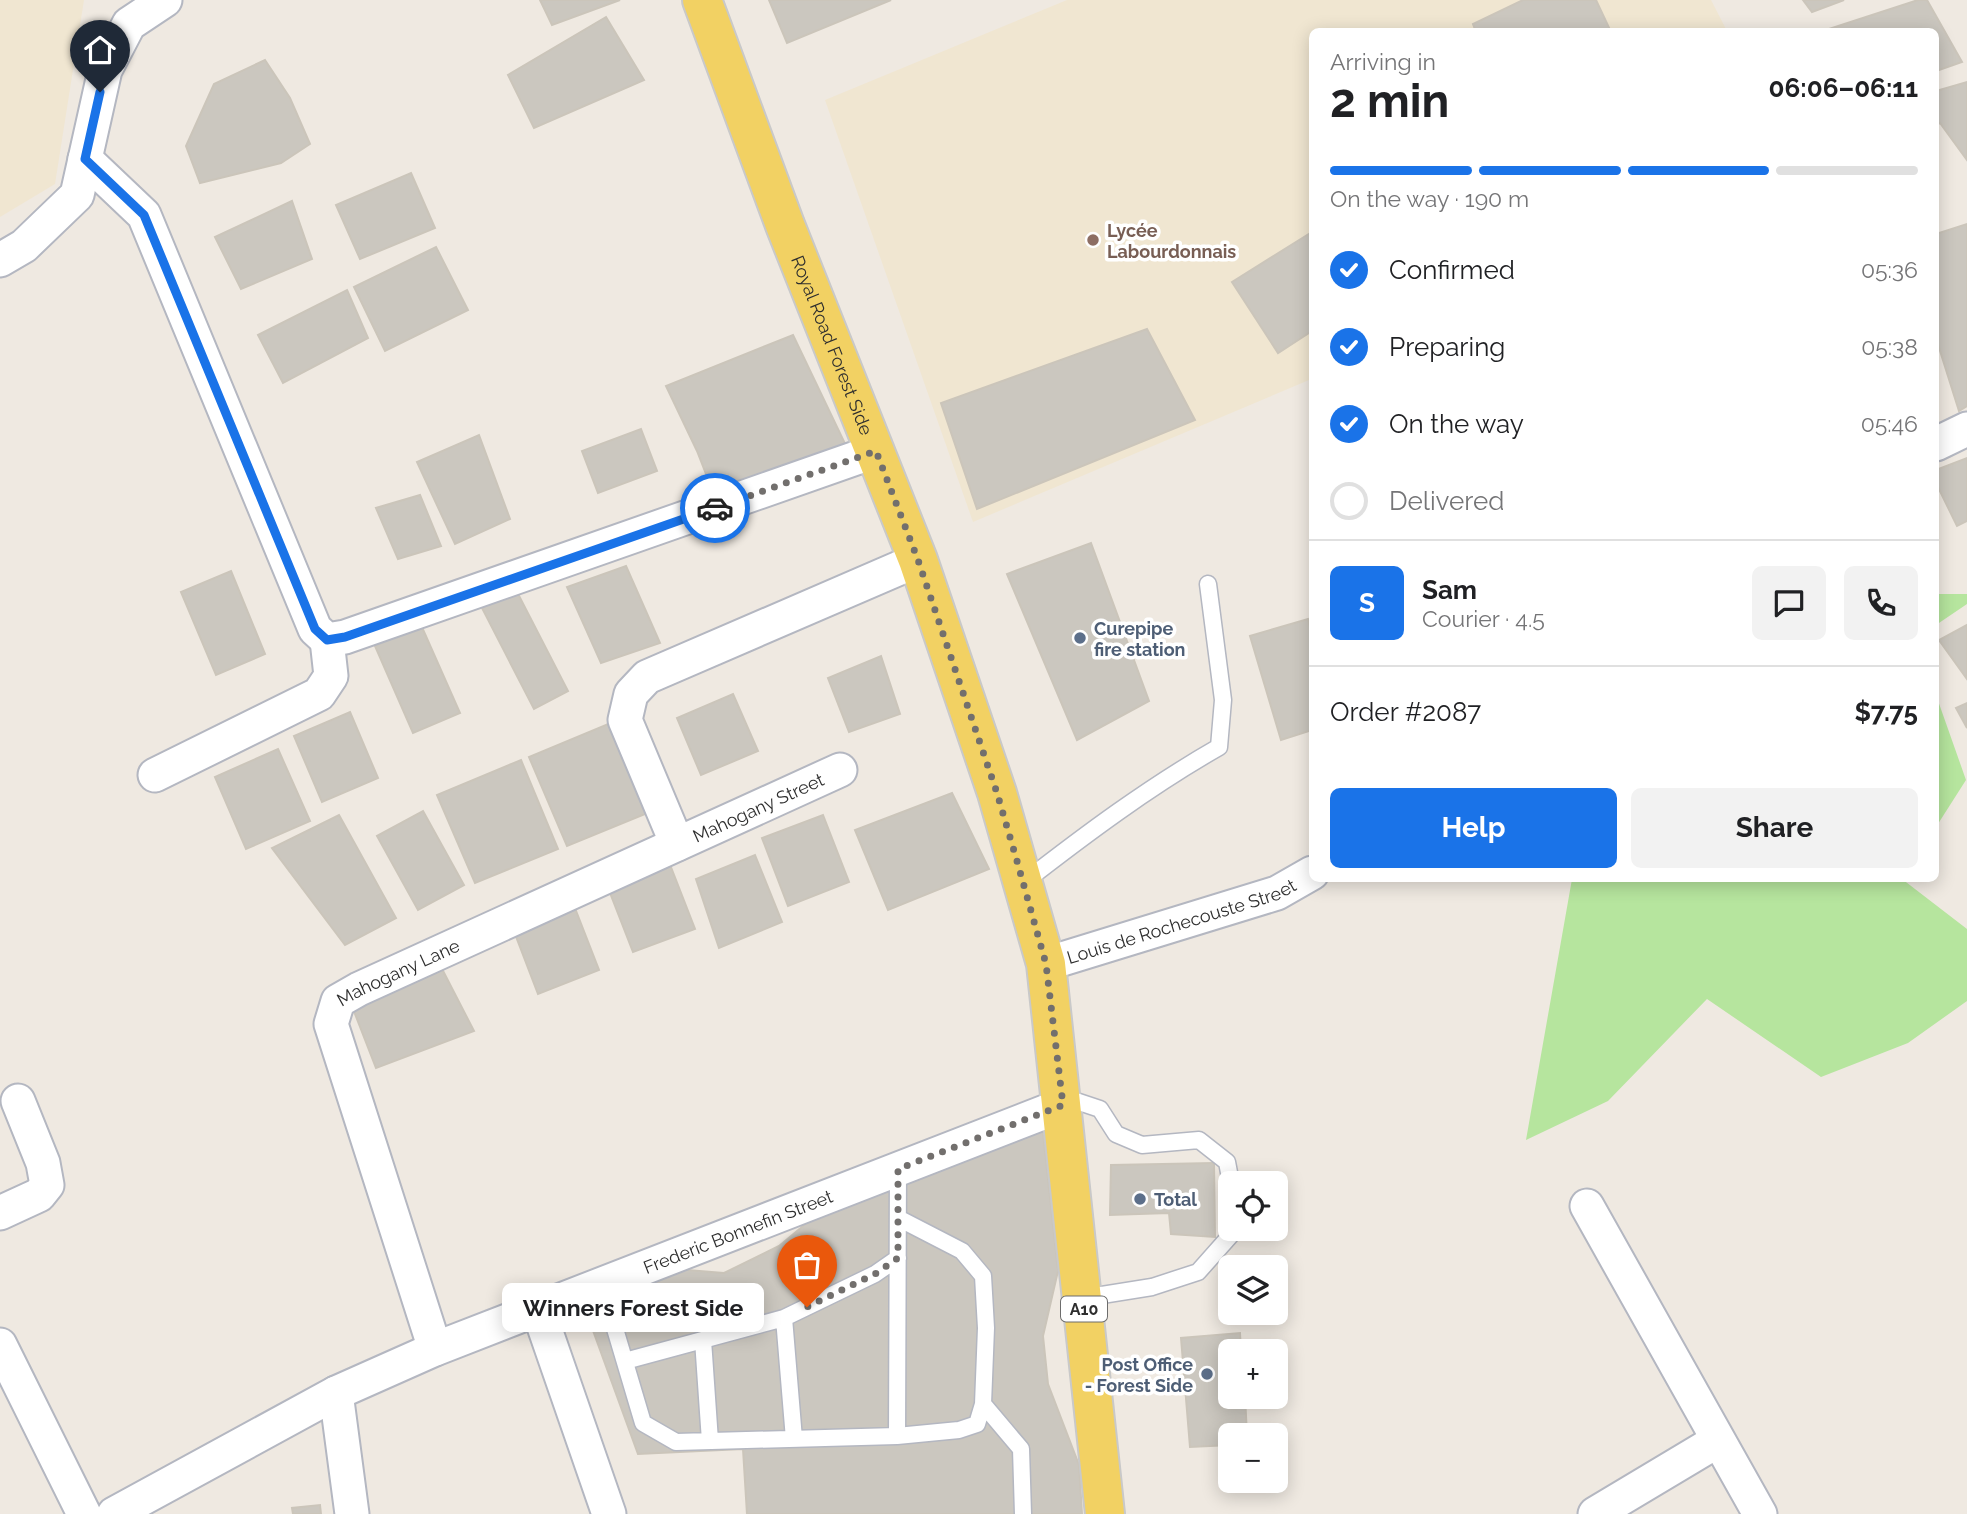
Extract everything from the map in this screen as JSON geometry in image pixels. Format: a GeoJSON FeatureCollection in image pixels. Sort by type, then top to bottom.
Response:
{"type":"FeatureCollection","features":[{"type":"Feature","properties":{"kind":"main road","name":"Royal Road Forest Side"},"geometry":{"type":"LineString","coordinates":[[702,0],[785,225],[918,560],[997,793],[1046,964],[1105,1514]]}},
{"type":"Feature","properties":{"kind":"street"},"geometry":{"type":"LineString","coordinates":[[0,260],[24,246],[77,195],[105,70],[130,23],[165,0]]}},
{"type":"Feature","properties":{"kind":"street"},"geometry":{"type":"LineString","coordinates":[[85,159],[144,215],[315,629],[327,640],[331,676],[319,694],[155,775]]}},
{"type":"Feature","properties":{"kind":"street"},"geometry":{"type":"LineString","coordinates":[[1939,443],[1967,429]]}},
{"type":"Feature","properties":{"kind":"street"},"geometry":{"type":"LineString","coordinates":[[327,640],[345,637],[876,451]]}},
{"type":"Feature","properties":{"kind":"street"},"geometry":{"type":"LineString","coordinates":[[677,844],[625,720],[631,694],[647,677],[918,560]]}},
{"type":"Feature","properties":{"kind":"street","name":"Mahogany Street"},"geometry":{"type":"LineString","coordinates":[[677,844],[840,769]]}},
{"type":"Feature","properties":{"kind":"street","name":"Mahogany Lane"},"geometry":{"type":"LineString","coordinates":[[435,1349],[331,1024],[338,1001],[677,844]]}},
{"type":"Feature","properties":{"kind":"street","name":"Louis de Rochecouste Street"},"geometry":{"type":"LineString","coordinates":[[1046,964],[1277,894],[1309,875]]}},
{"type":"Feature","properties":{"kind":"street","name":"Frederic Bonnefin Street"},"geometry":{"type":"LineString","coordinates":[[114,1514],[336,1393],[435,1349],[898,1169],[1062,1100]]}},
{"type":"Feature","properties":{"kind":"street"},"geometry":{"type":"LineString","coordinates":[[0,1213],[39,1195],[47,1185],[43,1163],[18,1101]]}},
{"type":"Feature","properties":{"kind":"street"},"geometry":{"type":"LineString","coordinates":[[1587,1206],[1760,1514]]}},
{"type":"Feature","properties":{"kind":"street"},"geometry":{"type":"LineString","coordinates":[[538,1309],[610,1514]]}},
{"type":"Feature","properties":{"kind":"street"},"geometry":{"type":"LineString","coordinates":[[0,1345],[84,1514]]}},
{"type":"Feature","properties":{"kind":"street"},"geometry":{"type":"LineString","coordinates":[[336,1393],[352,1514]]}},
{"type":"Feature","properties":{"kind":"street"},"geometry":{"type":"LineString","coordinates":[[1595,1514],[1717,1440]]}},
{"type":"Feature","properties":{"kind":"lane"},"geometry":{"type":"LineString","coordinates":[[1023,883],[1100,822],[1169,775],[1219,747],[1223,700],[1208,584]]}},
{"type":"Feature","properties":{"kind":"lane"},"geometry":{"type":"LineString","coordinates":[[1062,1100],[1100,1109],[1116,1134],[1142,1145],[1199,1140],[1227,1162],[1229,1171]]}},
{"type":"Feature","properties":{"kind":"lane"},"geometry":{"type":"LineString","coordinates":[[897,1436],[898,1169]]}},
{"type":"Feature","properties":{"kind":"lane"},"geometry":{"type":"LineString","coordinates":[[602,1285],[643,1423],[676,1442],[897,1436],[958,1430],[976,1424],[983,1404],[986,1328],[983,1276],[962,1251],[898,1218]]}},
{"type":"Feature","properties":{"kind":"lane"},"geometry":{"type":"LineString","coordinates":[[1083,1298],[1152,1287],[1198,1272],[1225,1241]]}},
{"type":"Feature","properties":{"kind":"lane"},"geometry":{"type":"LineString","coordinates":[[625,1361],[784,1318],[875,1274],[898,1258]]}},
{"type":"Feature","properties":{"kind":"lane"},"geometry":{"type":"LineString","coordinates":[[784,1318],[794,1439]]}},
{"type":"Feature","properties":{"kind":"lane"},"geometry":{"type":"LineString","coordinates":[[703,1340],[710,1440]]}},
{"type":"Feature","properties":{"kind":"lane"},"geometry":{"type":"LineString","coordinates":[[983,1404],[1021,1450],[1023,1514]]}},
{"type":"Feature","properties":{"kind":"shaded area"},"geometry":{"type":"Polygon","coordinates":[[[0,0],[84,0],[55,184],[0,217],[0,0]]]}},
{"type":"Feature","properties":{"kind":"shaded area","name":"Lycée Labourdonnais"},"geometry":{"type":"Polygon","coordinates":[[[1067,0],[1711,0],[1725,28],[1309,28],[1309,380],[973,522],[825,100],[1067,0]]]}},
{"type":"Feature","properties":{"kind":"green space"},"geometry":{"type":"Polygon","coordinates":[[[1939,594],[1967,594],[1967,604],[1939,623],[1939,594]]]}},
{"type":"Feature","properties":{"kind":"green space"},"geometry":{"type":"Polygon","coordinates":[[[1939,704],[1966,780],[1939,822],[1939,704]]]}},
{"type":"Feature","properties":{"kind":"green space"},"geometry":{"type":"Polygon","coordinates":[[[1571,882],[1906,882],[1967,929],[1967,1001],[1908,1043],[1821,1077],[1707,999],[1608,1101],[1526,1140],[1571,882]]]}},
{"type":"Feature","properties":{"kind":"building"},"geometry":{"type":"Polygon","coordinates":[[[540,0],[620,0],[552,25],[540,0]]]}},
{"type":"Feature","properties":{"kind":"building"},"geometry":{"type":"Polygon","coordinates":[[[769,0],[891,0],[787,43],[769,0]]]}},
{"type":"Feature","properties":{"kind":"building"},"geometry":{"type":"Polygon","coordinates":[[[1523,0],[1596,0],[1609,28],[1474,28],[1473,24],[1523,0]]]}},
{"type":"Feature","properties":{"kind":"building"},"geometry":{"type":"Polygon","coordinates":[[[1803,0],[1844,0],[1812,12],[1803,0]]]}},
{"type":"Feature","properties":{"kind":"building"},"geometry":{"type":"Polygon","coordinates":[[[1918,0],[1927,0],[1962,62],[1939,70],[1939,28],[1832,28],[1918,0]]]}},
{"type":"Feature","properties":{"kind":"building"},"geometry":{"type":"Polygon","coordinates":[[[606,17],[644,80],[534,128],[508,75],[606,17]]]}},
{"type":"Feature","properties":{"kind":"building"},"geometry":{"type":"Polygon","coordinates":[[[265,60],[290,98],[310,144],[281,163],[200,183],[186,146],[214,84],[265,60]]]}},
{"type":"Feature","properties":{"kind":"building"},"geometry":{"type":"Polygon","coordinates":[[[1967,82],[1967,160],[1939,124],[1939,90],[1967,82]]]}},
{"type":"Feature","properties":{"kind":"building"},"geometry":{"type":"Polygon","coordinates":[[[411,173],[435,228],[360,259],[336,205],[411,173]]]}},
{"type":"Feature","properties":{"kind":"building"},"geometry":{"type":"Polygon","coordinates":[[[292,201],[312,259],[241,289],[215,237],[292,201]]]}},
{"type":"Feature","properties":{"kind":"building"},"geometry":{"type":"Polygon","coordinates":[[[1967,224],[1967,406],[1959,411],[1939,348],[1939,233],[1967,224]]]}},
{"type":"Feature","properties":{"kind":"building"},"geometry":{"type":"Polygon","coordinates":[[[1309,234],[1309,333],[1278,353],[1232,282],[1309,234]]]}},
{"type":"Feature","properties":{"kind":"building"},"geometry":{"type":"Polygon","coordinates":[[[436,247],[468,310],[385,351],[354,287],[436,247]]]}},
{"type":"Feature","properties":{"kind":"building"},"geometry":{"type":"Polygon","coordinates":[[[347,290],[368,338],[283,383],[258,335],[347,290]]]}},
{"type":"Feature","properties":{"kind":"building"},"geometry":{"type":"Polygon","coordinates":[[[1147,329],[1195,420],[977,509],[941,403],[1147,329]]]}},
{"type":"Feature","properties":{"kind":"building"},"geometry":{"type":"Polygon","coordinates":[[[793,335],[848,450],[715,497],[697,451],[666,386],[793,335]]]}},
{"type":"Feature","properties":{"kind":"building"},"geometry":{"type":"Polygon","coordinates":[[[641,429],[657,471],[598,493],[582,451],[641,429]]]}},
{"type":"Feature","properties":{"kind":"building"},"geometry":{"type":"Polygon","coordinates":[[[479,435],[510,519],[455,544],[417,462],[479,435]]]}},
{"type":"Feature","properties":{"kind":"building"},"geometry":{"type":"Polygon","coordinates":[[[1967,458],[1967,521],[1957,526],[1939,489],[1939,469],[1967,458]]]}},
{"type":"Feature","properties":{"kind":"building"},"geometry":{"type":"Polygon","coordinates":[[[420,495],[441,546],[398,559],[376,508],[420,495]]]}},
{"type":"Feature","properties":{"kind":"building","name":"Curepipe fire station"},"geometry":{"type":"Polygon","coordinates":[[[1091,543],[1149,701],[1077,740],[1007,574],[1091,543]]]}},
{"type":"Feature","properties":{"kind":"building"},"geometry":{"type":"Polygon","coordinates":[[[626,566],[660,643],[601,663],[567,587],[626,566]]]}},
{"type":"Feature","properties":{"kind":"building"},"geometry":{"type":"Polygon","coordinates":[[[231,571],[265,654],[216,675],[181,592],[231,571]]]}},
{"type":"Feature","properties":{"kind":"building"},"geometry":{"type":"Polygon","coordinates":[[[516,590],[568,691],[534,709],[482,608],[516,590]]]}},
{"type":"Feature","properties":{"kind":"building"},"geometry":{"type":"Polygon","coordinates":[[[1308,619],[1309,731],[1281,740],[1250,636],[1308,619]]]}},
{"type":"Feature","properties":{"kind":"building"},"geometry":{"type":"Polygon","coordinates":[[[421,625],[460,713],[413,733],[375,646],[421,625]]]}},
{"type":"Feature","properties":{"kind":"building"},"geometry":{"type":"Polygon","coordinates":[[[1967,625],[1967,679],[1939,640],[1967,625]]]}},
{"type":"Feature","properties":{"kind":"building"},"geometry":{"type":"Polygon","coordinates":[[[881,656],[900,714],[849,732],[828,678],[881,656]]]}},
{"type":"Feature","properties":{"kind":"building"},"geometry":{"type":"Polygon","coordinates":[[[733,694],[758,751],[701,775],[677,718],[733,694]]]}},
{"type":"Feature","properties":{"kind":"building"},"geometry":{"type":"Polygon","coordinates":[[[1967,703],[1967,728],[1956,708],[1967,703]]]}},
{"type":"Feature","properties":{"kind":"building"},"geometry":{"type":"Polygon","coordinates":[[[350,712],[378,778],[322,802],[294,736],[350,712]]]}},
{"type":"Feature","properties":{"kind":"building"},"geometry":{"type":"Polygon","coordinates":[[[613,722],[650,812],[567,846],[529,757],[613,722]]]}},
{"type":"Feature","properties":{"kind":"building"},"geometry":{"type":"Polygon","coordinates":[[[278,749],[310,821],[246,849],[215,777],[278,749]]]}},
{"type":"Feature","properties":{"kind":"building"},"geometry":{"type":"Polygon","coordinates":[[[521,760],[558,849],[475,883],[437,795],[521,760]]]}},
{"type":"Feature","properties":{"kind":"building"},"geometry":{"type":"Polygon","coordinates":[[[952,793],[989,869],[888,910],[855,830],[952,793]]]}},
{"type":"Feature","properties":{"kind":"building"},"geometry":{"type":"Polygon","coordinates":[[[423,811],[464,885],[418,910],[377,836],[423,811]]]}},
{"type":"Feature","properties":{"kind":"building"},"geometry":{"type":"Polygon","coordinates":[[[339,815],[396,918],[345,945],[272,848],[339,815]]]}},
{"type":"Feature","properties":{"kind":"building"},"geometry":{"type":"Polygon","coordinates":[[[823,815],[849,882],[788,906],[762,838],[823,815]]]}},
{"type":"Feature","properties":{"kind":"building"},"geometry":{"type":"Polygon","coordinates":[[[755,855],[782,922],[719,948],[696,879],[755,855]]]}},
{"type":"Feature","properties":{"kind":"building"},"geometry":{"type":"Polygon","coordinates":[[[669,862],[695,929],[633,952],[607,885],[669,862]]]}},
{"type":"Feature","properties":{"kind":"building"},"geometry":{"type":"Polygon","coordinates":[[[573,903],[599,970],[538,994],[512,926],[573,903]]]}},
{"type":"Feature","properties":{"kind":"building"},"geometry":{"type":"Polygon","coordinates":[[[440,965],[474,1031],[376,1068],[350,1001],[440,965]]]}},
{"type":"Feature","properties":{"kind":"building"},"geometry":{"type":"Polygon","coordinates":[[[1042,1123],[1058,1271],[1043,1336],[1048,1384],[1079,1465],[1082,1514],[747,1514],[743,1449],[638,1454],[583,1303],[675,1269],[724,1273],[779,1246],[832,1202],[1042,1123]]]}},
{"type":"Feature","properties":{"kind":"building"},"geometry":{"type":"Polygon","coordinates":[[[1214,1163],[1215,1237],[1171,1234],[1169,1213],[1110,1215],[1111,1165],[1214,1163]]]}},
{"type":"Feature","properties":{"kind":"building","name":"Post Office - Forest Side"},"geometry":{"type":"Polygon","coordinates":[[[1240,1333],[1240,1339],[1218,1339],[1218,1409],[1246,1409],[1246,1423],[1218,1423],[1218,1446],[1190,1447],[1181,1338],[1240,1333]]]}},
{"type":"Feature","properties":{"kind":"building"},"geometry":{"type":"Polygon","coordinates":[[[320,1505],[321,1514],[293,1514],[292,1508],[320,1505]]]}},
{"type":"Feature","properties":{"kind":"way so far"},"geometry":{"type":"LineString","coordinates":[[715,508],[876,451],[918,560],[997,793],[1017,861],[1046,964],[1063,1105],[898,1169],[898,1258],[875,1274],[807,1307]]}},
{"type":"Feature","properties":{"kind":"place","name":"Lycée Labourdonnais"},"geometry":{"type":"Point","coordinates":[1093,240]}},
{"type":"Feature","properties":{"kind":"place","name":"Curepipe fire station"},"geometry":{"type":"Point","coordinates":[1080,638]}},
{"type":"Feature","properties":{"kind":"place","name":"Total"},"geometry":{"type":"Point","coordinates":[1140,1199]}},
{"type":"Feature","properties":{"kind":"place","name":"Winners Forest Side"},"geometry":{"type":"Point","coordinates":[807,1307]}},
{"type":"Feature","properties":{"kind":"place","name":"Post Office - Forest Side"},"geometry":{"type":"Point","coordinates":[1207,1374]}},
{"type":"Feature","properties":{"kind":"route"},"geometry":{"type":"LineString","coordinates":[[100,92],[85,159],[144,215],[315,629],[327,640],[345,637],[715,508]]}}]}
